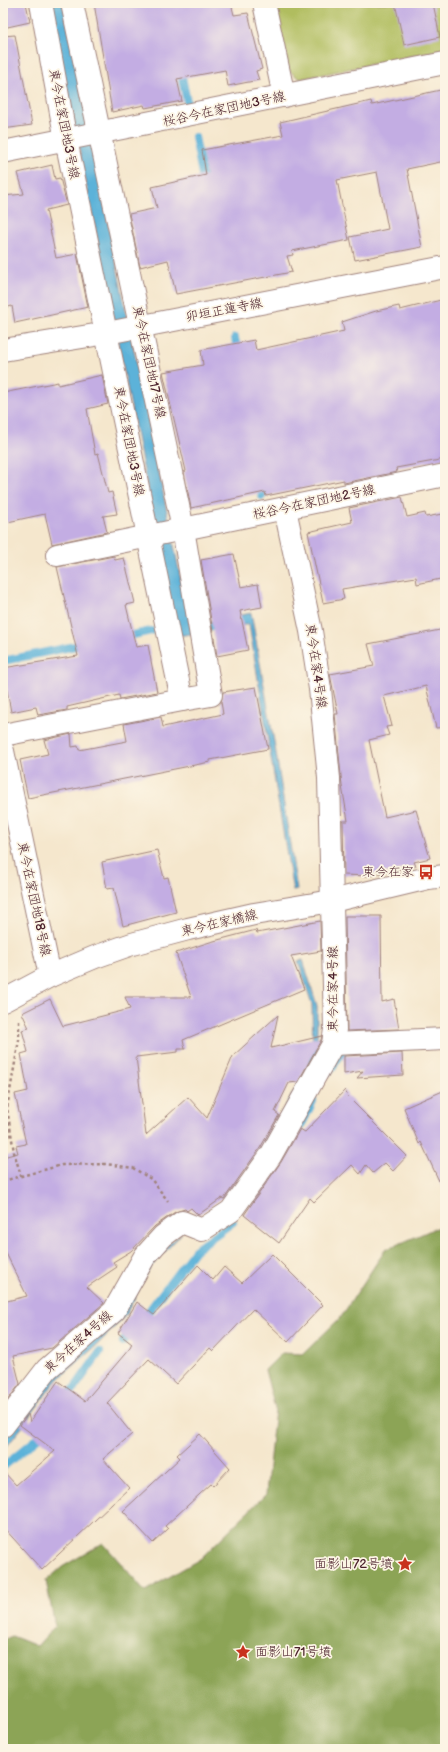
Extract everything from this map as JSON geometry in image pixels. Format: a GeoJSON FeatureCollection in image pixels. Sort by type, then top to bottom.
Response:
{"type":"FeatureCollection","features":[{"type":"Feature","properties":{"kind":"street","name":"東今在家団地3号線"},"geometry":{"type":"LineString","coordinates":[[41,3],[66,140],[182,700]]}},
{"type":"Feature","properties":{"kind":"street","name":"東今在家団地17号線"},"geometry":{"type":"LineString","coordinates":[[72,3],[99,134],[142,326],[183,529],[211,695],[182,700]]}},
{"type":"Feature","properties":{"kind":"street"},"geometry":{"type":"LineString","coordinates":[[264,3],[284,96]]}},
{"type":"Feature","properties":{"kind":"street","name":"桜谷今在家団地3号線"},"geometry":{"type":"LineString","coordinates":[[3,152],[99,134],[445,63]]}},
{"type":"Feature","properties":{"kind":"street","name":"卯垣正蓮寺線"},"geometry":{"type":"LineString","coordinates":[[3,350],[107,333],[445,267]]}},
{"type":"Feature","properties":{"kind":"street","name":"桜谷今在家団地2号線"},"geometry":{"type":"LineString","coordinates":[[57,555],[445,475]]}},
{"type":"Feature","properties":{"kind":"street","name":"東今在家4号線"},"geometry":{"type":"LineString","coordinates":[[3,1426],[47,1369],[114,1311],[145,1256],[163,1236],[182,1222],[202,1230],[232,1211],[271,1155],[333,1044],[335,1029],[329,778],[320,689],[311,632],[285,509]]}},
{"type":"Feature","properties":{"kind":"street"},"geometry":{"type":"LineString","coordinates":[[3,736],[182,700]]}},
{"type":"Feature","properties":{"kind":"street","name":"東今在家団地18号線"},"geometry":{"type":"LineString","coordinates":[[3,751],[50,976]]}},
{"type":"Feature","properties":{"kind":"street","name":"東今在家橋線"},"geometry":{"type":"LineString","coordinates":[[10,998],[50,976],[95,957],[132,944],[254,914],[332,901],[428,878],[445,876]]}},
{"type":"Feature","properties":{"kind":"street"},"geometry":{"type":"LineString","coordinates":[[333,1044],[445,1039]]}},
{"type":"Feature","properties":{"kind":"path"},"geometry":{"type":"LineString","coordinates":[[10,998],[19,1013],[19,1040],[8,1108],[12,1146],[21,1176]]}},
{"type":"Feature","properties":{"kind":"path"},"geometry":{"type":"LineString","coordinates":[[3,1181],[62,1165],[106,1164],[133,1168],[151,1179],[174,1208],[182,1222]]}},
{"type":"Feature","properties":{"kind":"green space"},"geometry":{"type":"Polygon","coordinates":[[[275,3],[443,3],[445,12],[445,49],[300,79],[289,71],[275,3]]]}},
{"type":"Feature","properties":{"kind":"green space"},"geometry":{"type":"Polygon","coordinates":[[[445,1224],[445,1749],[3,1749],[3,1640],[12,1636],[37,1646],[55,1626],[46,1581],[62,1567],[103,1543],[145,1591],[200,1559],[266,1494],[275,1409],[265,1370],[282,1353],[303,1354],[341,1317],[385,1250],[445,1224]]]}},
{"type":"Feature","properties":{"kind":"water"},"geometry":{"type":"Polygon","coordinates":[[[50,3],[63,3],[192,634],[177,636],[50,3]]]}},
{"type":"Feature","properties":{"kind":"water"},"geometry":{"type":"Polygon","coordinates":[[[251,613],[276,753],[297,890],[293,891],[249,624],[210,631],[208,622],[251,613]]]}},
{"type":"Feature","properties":{"kind":"water"},"geometry":{"type":"Polygon","coordinates":[[[303,960],[317,1006],[317,1054],[281,1120],[235,1192],[306,1071],[313,1051],[312,1004],[298,961],[303,960]]]}},
{"type":"Feature","properties":{"kind":"water"},"geometry":{"type":"Polygon","coordinates":[[[182,1233],[150,1268],[125,1316],[98,1344],[53,1384],[3,1451],[3,1438],[25,1410],[154,1255],[182,1233]]]}},
{"type":"Feature","properties":{"kind":"building"},"geometry":{"type":"Polygon","coordinates":[[[16,3],[26,3],[30,22],[3,28],[3,6],[16,3]]]}},
{"type":"Feature","properties":{"kind":"building"},"geometry":{"type":"Polygon","coordinates":[[[94,3],[231,3],[234,15],[248,13],[262,69],[256,71],[259,80],[228,86],[225,70],[177,79],[182,101],[145,108],[144,105],[112,112],[94,3]]]}},
{"type":"Feature","properties":{"kind":"building"},"geometry":{"type":"Polygon","coordinates":[[[395,3],[433,3],[440,37],[404,45],[395,3]]]}},
{"type":"Feature","properties":{"kind":"building"},"geometry":{"type":"Polygon","coordinates":[[[15,35],[32,125],[3,129],[3,36],[15,35]]]}},
{"type":"Feature","properties":{"kind":"building"},"geometry":{"type":"Polygon","coordinates":[[[445,89],[445,161],[407,169],[422,247],[355,260],[350,237],[388,229],[377,172],[337,180],[349,240],[292,251],[293,255],[287,256],[292,272],[176,294],[168,260],[140,267],[129,214],[157,208],[152,187],[206,175],[202,150],[283,135],[280,122],[371,101],[372,105],[445,89]]]}},
{"type":"Feature","properties":{"kind":"building"},"geometry":{"type":"Polygon","coordinates":[[[52,165],[55,179],[60,178],[67,205],[46,210],[56,258],[77,254],[88,307],[15,323],[12,306],[3,308],[3,196],[24,194],[18,173],[52,165]]]}},
{"type":"Feature","properties":{"kind":"building"},"geometry":{"type":"Polygon","coordinates":[[[445,299],[445,459],[396,468],[397,472],[344,483],[344,480],[266,496],[265,492],[191,508],[184,472],[186,471],[163,372],[203,365],[201,350],[254,340],[256,350],[344,331],[342,322],[376,311],[399,306],[400,310],[445,299]]]}},
{"type":"Feature","properties":{"kind":"building"},"geometry":{"type":"Polygon","coordinates":[[[102,375],[108,404],[87,409],[95,454],[98,453],[108,493],[112,492],[117,514],[103,516],[107,532],[52,544],[45,514],[3,523],[3,393],[58,382],[58,385],[102,375]]]}},
{"type":"Feature","properties":{"kind":"building"},"geometry":{"type":"Polygon","coordinates":[[[402,497],[407,517],[425,513],[426,517],[442,514],[445,530],[445,578],[417,584],[416,577],[342,589],[344,599],[323,603],[308,532],[352,522],[349,508],[402,497]]]}},
{"type":"Feature","properties":{"kind":"building"},"geometry":{"type":"Polygon","coordinates":[[[234,554],[241,587],[258,584],[262,607],[240,611],[248,650],[217,656],[201,560],[234,554]]]}},
{"type":"Feature","properties":{"kind":"building"},"geometry":{"type":"Polygon","coordinates":[[[114,556],[115,560],[124,558],[135,603],[126,605],[136,647],[148,645],[157,692],[120,699],[119,695],[67,707],[67,710],[38,715],[36,707],[11,712],[3,668],[78,656],[57,567],[114,556]]]}},
{"type":"Feature","properties":{"kind":"building"},"geometry":{"type":"Polygon","coordinates":[[[445,629],[445,727],[436,728],[426,686],[384,696],[392,726],[386,727],[389,735],[369,740],[385,817],[416,810],[430,858],[414,862],[416,866],[369,876],[344,875],[343,821],[348,821],[342,786],[335,714],[338,714],[330,674],[374,666],[368,644],[445,629]]]}},
{"type":"Feature","properties":{"kind":"building"},"geometry":{"type":"Polygon","coordinates":[[[256,687],[268,749],[28,798],[20,760],[48,754],[44,740],[71,734],[72,747],[78,746],[79,750],[127,741],[124,724],[161,717],[163,727],[223,714],[221,702],[223,692],[256,687]]]}},
{"type":"Feature","properties":{"kind":"building"},"geometry":{"type":"Polygon","coordinates":[[[157,850],[164,878],[168,877],[176,912],[123,926],[114,888],[107,889],[102,862],[157,850]]]}},
{"type":"Feature","properties":{"kind":"building"},"geometry":{"type":"Polygon","coordinates":[[[345,916],[381,916],[382,1002],[394,999],[399,1029],[347,1031],[345,916]]]}},
{"type":"Feature","properties":{"kind":"building"},"geometry":{"type":"Polygon","coordinates":[[[320,921],[321,951],[291,956],[304,989],[183,1040],[185,1049],[178,1049],[178,1052],[136,1057],[146,1135],[188,1097],[207,1118],[233,1056],[278,1015],[271,1048],[322,1036],[298,1082],[289,1083],[275,1112],[279,1115],[260,1148],[224,1199],[222,1198],[198,1215],[191,1208],[187,1211],[185,1209],[175,1212],[155,1226],[131,1251],[113,1262],[117,1267],[87,1287],[104,1303],[52,1348],[13,1356],[20,1384],[3,1406],[3,1302],[27,1296],[3,1247],[3,1157],[18,1153],[16,1146],[26,1144],[15,1094],[28,1091],[21,1054],[28,1052],[22,1030],[29,1028],[22,1013],[50,999],[63,1026],[130,1009],[125,997],[191,997],[176,953],[256,930],[257,933],[320,921]]]}},
{"type":"Feature","properties":{"kind":"building"},"geometry":{"type":"Polygon","coordinates":[[[402,1053],[403,1075],[357,1078],[363,1071],[344,1074],[344,1056],[402,1053]]]}},
{"type":"Feature","properties":{"kind":"building"},"geometry":{"type":"Polygon","coordinates":[[[345,1090],[348,1097],[407,1156],[393,1171],[385,1163],[373,1173],[366,1165],[360,1174],[352,1165],[314,1202],[310,1198],[279,1243],[244,1215],[281,1162],[300,1129],[305,1132],[345,1090]]]}},
{"type":"Feature","properties":{"kind":"building"},"geometry":{"type":"Polygon","coordinates":[[[445,1090],[445,1194],[421,1142],[419,1144],[404,1108],[445,1090]]]}},
{"type":"Feature","properties":{"kind":"building"},"geometry":{"type":"Polygon","coordinates":[[[272,1254],[323,1305],[288,1342],[253,1309],[213,1351],[210,1348],[176,1384],[149,1359],[107,1403],[132,1434],[103,1459],[129,1488],[42,1570],[3,1527],[3,1471],[16,1485],[55,1451],[20,1425],[28,1414],[30,1422],[58,1381],[85,1401],[130,1348],[132,1344],[118,1333],[137,1302],[154,1315],[198,1265],[213,1280],[224,1267],[242,1283],[272,1254]]]}},
{"type":"Feature","properties":{"kind":"building"},"geometry":{"type":"Polygon","coordinates":[[[200,1434],[230,1468],[213,1486],[211,1484],[165,1526],[168,1529],[153,1543],[123,1511],[180,1458],[177,1455],[200,1434]]]}},
{"type":"Feature","properties":{"kind":"waterway"},"geometry":{"type":"LineString","coordinates":[[180,68],[187,101]]}},
{"type":"Feature","properties":{"kind":"waterway"},"geometry":{"type":"LineString","coordinates":[[195,137],[204,185]]}},
{"type":"Feature","properties":{"kind":"waterway"},"geometry":{"type":"LineString","coordinates":[[235,338],[238,353]]}},
{"type":"Feature","properties":{"kind":"waterway"},"geometry":{"type":"LineString","coordinates":[[260,483],[262,496]]}},
{"type":"Feature","properties":{"kind":"waterway"},"geometry":{"type":"LineString","coordinates":[[124,637],[151,631]]}},
{"type":"Feature","properties":{"kind":"waterway"},"geometry":{"type":"LineString","coordinates":[[3,661],[85,644]]}},
{"type":"Feature","properties":{"kind":"waterway"},"geometry":{"type":"LineString","coordinates":[[329,1072],[342,1053]]}},
{"type":"Feature","properties":{"kind":"waterway"},"geometry":{"type":"LineString","coordinates":[[291,1140],[303,1122],[313,1101]]}},
{"type":"Feature","properties":{"kind":"waterway"},"geometry":{"type":"LineString","coordinates":[[142,1320],[195,1250],[233,1222]]}},
{"type":"Feature","properties":{"kind":"waterway"},"geometry":{"type":"LineString","coordinates":[[123,1342],[132,1332]]}},
{"type":"Feature","properties":{"kind":"waterway"},"geometry":{"type":"LineString","coordinates":[[66,1400],[100,1352]]}},
{"type":"Feature","properties":{"kind":"waterway"},"geometry":{"type":"LineString","coordinates":[[3,1467],[39,1437],[44,1430]]}},
{"type":"Feature","properties":{"kind":"place","name":"東今在家"},"geometry":{"type":"Point","coordinates":[426,872]}},
{"type":"Feature","properties":{"kind":"place","name":"面影山72号墳"},"geometry":{"type":"Point","coordinates":[405,1564]}},
{"type":"Feature","properties":{"kind":"place","name":"面影山71号墳"},"geometry":{"type":"Point","coordinates":[243,1652]}}]}
